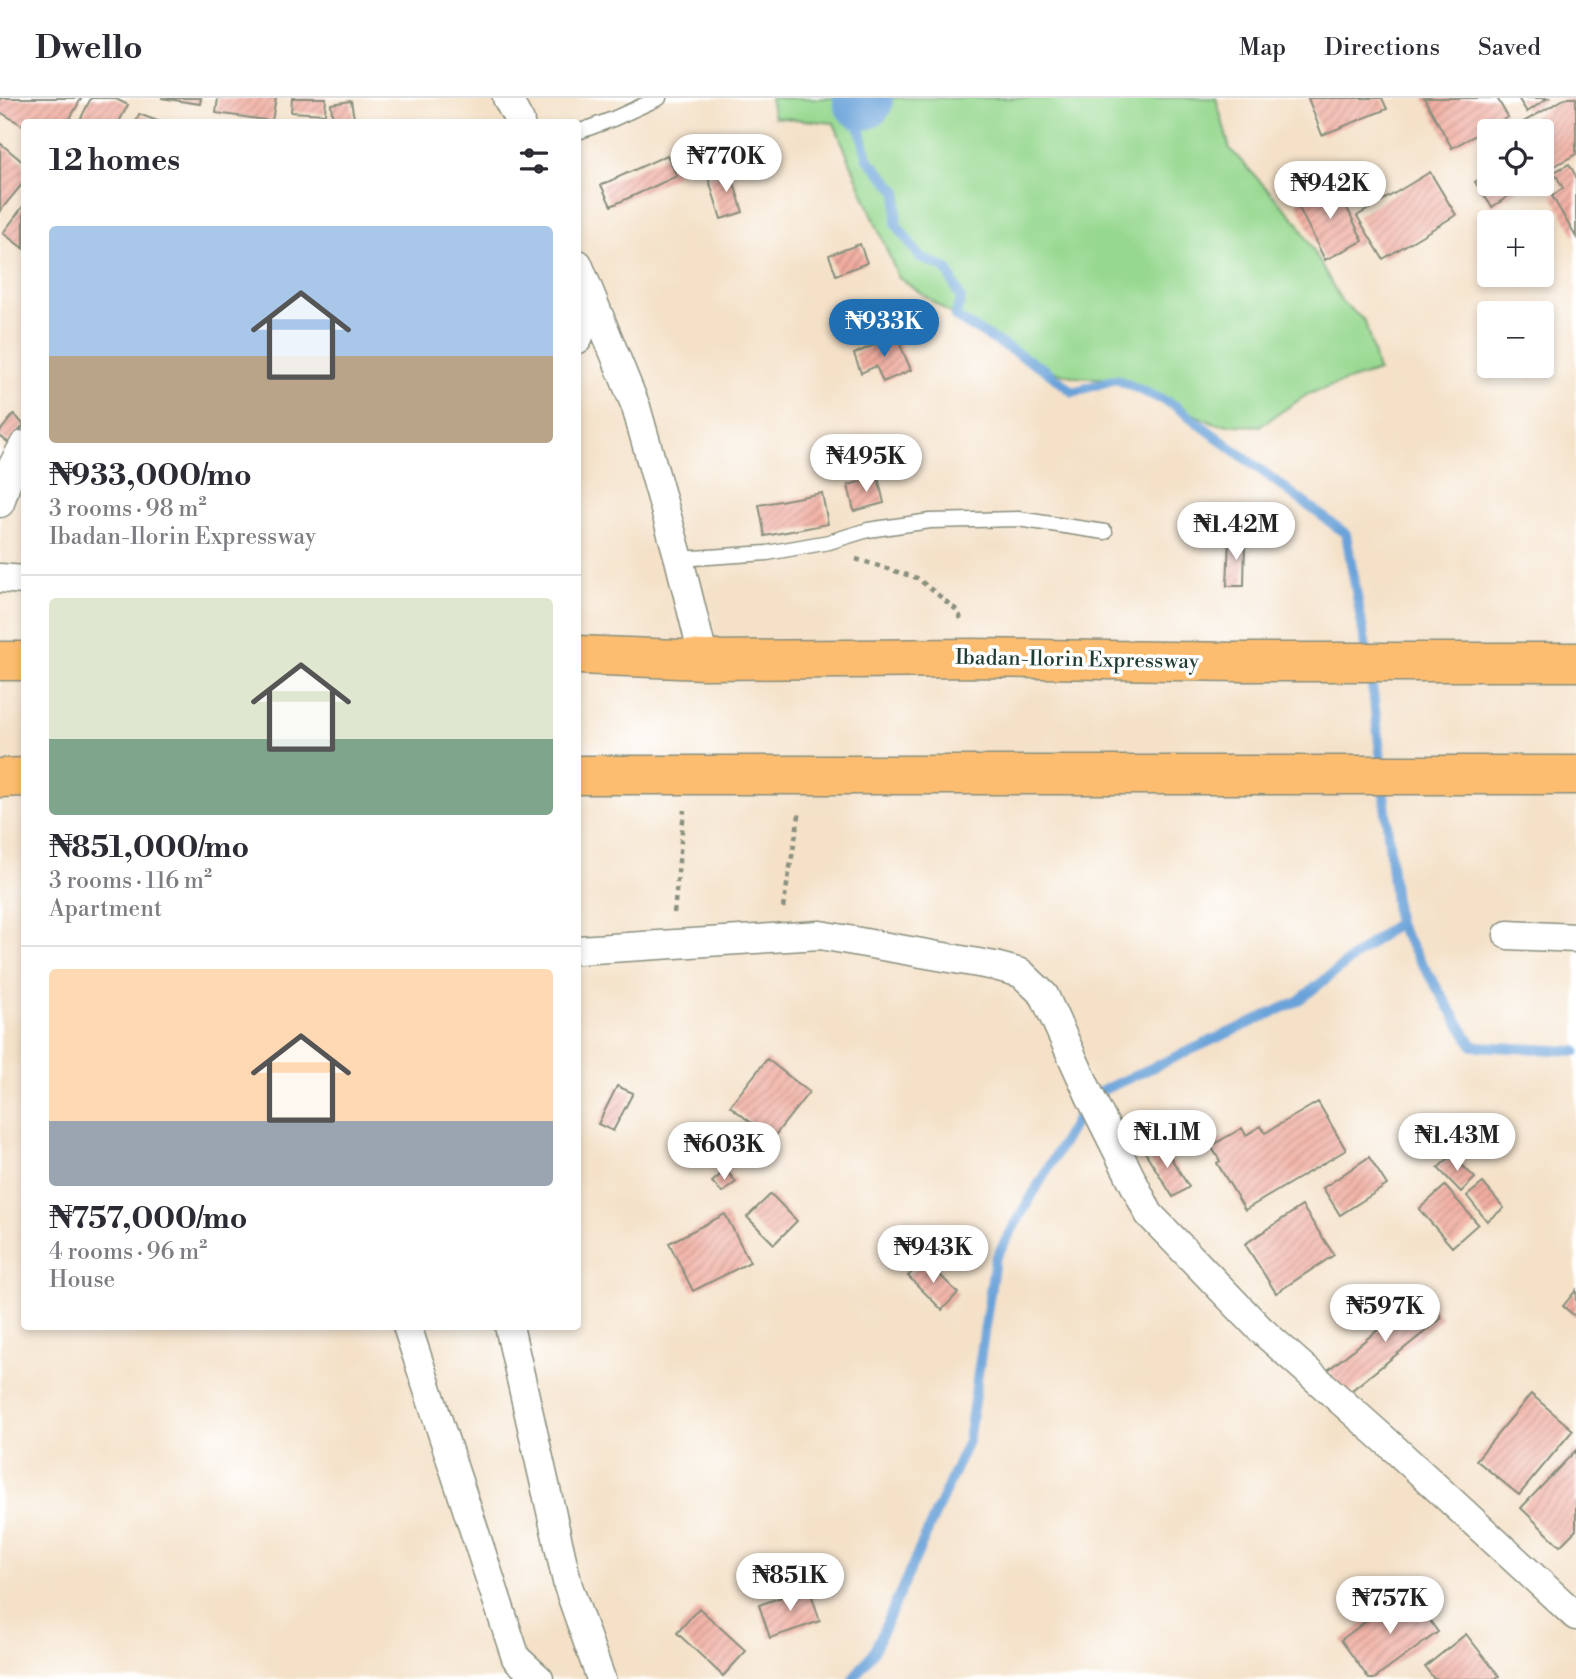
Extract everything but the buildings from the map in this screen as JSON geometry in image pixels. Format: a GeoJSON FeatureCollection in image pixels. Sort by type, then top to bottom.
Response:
{"type":"FeatureCollection","features":[{"type":"Feature","properties":{"kind":"highway","name":"Ibadan-Ilorin Expressway"},"geometry":{"type":"LineString","coordinates":[[581,655],[704,660],[974,658],[1238,662],[1576,662]]}},
{"type":"Feature","properties":{"kind":"highway"},"geometry":{"type":"LineString","coordinates":[[0,661],[21,661]]}},
{"type":"Feature","properties":{"kind":"highway"},"geometry":{"type":"LineString","coordinates":[[581,775],[1576,775]]}},
{"type":"Feature","properties":{"kind":"highway"},"geometry":{"type":"LineString","coordinates":[[0,778],[21,778]]}},
{"type":"Feature","properties":{"kind":"street"},"geometry":{"type":"LineString","coordinates":[[507,98],[518,119]]}},
{"type":"Feature","properties":{"kind":"street"},"geometry":{"type":"LineString","coordinates":[[581,272],[636,407],[680,559],[704,660]]}},
{"type":"Feature","properties":{"kind":"street"},"geometry":{"type":"LineString","coordinates":[[581,330],[591,298]]}},
{"type":"Feature","properties":{"kind":"street"},"geometry":{"type":"LineString","coordinates":[[0,503],[5,466],[21,448]]}},
{"type":"Feature","properties":{"kind":"street"},"geometry":{"type":"LineString","coordinates":[[0,578],[21,580]]}},
{"type":"Feature","properties":{"kind":"street"},"geometry":{"type":"LineString","coordinates":[[581,950],[820,935],[995,966],[1020,973],[1044,995],[1090,1096],[1149,1214],[1260,1329],[1576,1616]]}},
{"type":"Feature","properties":{"kind":"street"},"geometry":{"type":"LineString","coordinates":[[1507,935],[1576,938]]}},
{"type":"Feature","properties":{"kind":"street"},"geometry":{"type":"LineString","coordinates":[[408,1330],[516,1658],[539,1679]]}},
{"type":"Feature","properties":{"kind":"street"},"geometry":{"type":"LineString","coordinates":[[510,1330],[568,1586],[601,1679]]}},
{"type":"Feature","properties":{"kind":"lane"},"geometry":{"type":"LineString","coordinates":[[581,131],[659,98]]}},
{"type":"Feature","properties":{"kind":"lane"},"geometry":{"type":"LineString","coordinates":[[680,559],[767,553],[829,542],[868,530],[930,521],[1018,519],[1105,532]]}},
{"type":"Feature","properties":{"kind":"path"},"geometry":{"type":"LineString","coordinates":[[829,542],[859,561],[917,578],[958,611],[974,658]]}},
{"type":"Feature","properties":{"kind":"path"},"geometry":{"type":"LineString","coordinates":[[671,943],[687,774]]}},
{"type":"Feature","properties":{"kind":"path"},"geometry":{"type":"LineString","coordinates":[[778,937],[806,774]]}},
{"type":"Feature","properties":{"kind":"green space"},"geometry":{"type":"Polygon","coordinates":[[[770,98],[1216,98],[1230,149],[1297,221],[1342,302],[1365,321],[1378,371],[1308,394],[1260,426],[1215,424],[1116,379],[1076,377],[1044,369],[955,317],[898,277],[834,123],[774,117],[770,98]]]}},
{"type":"Feature","properties":{"kind":"waterway"},"geometry":{"type":"LineString","coordinates":[[863,100],[860,129],[868,159],[898,192],[896,224],[920,257],[947,269],[961,299],[955,317],[1044,369],[1073,392],[1116,379],[1174,405],[1346,534],[1367,654]]}},
{"type":"Feature","properties":{"kind":"waterway"},"geometry":{"type":"LineString","coordinates":[[1370,669],[1382,768]]}},
{"type":"Feature","properties":{"kind":"waterway"},"geometry":{"type":"LineString","coordinates":[[1383,783],[1397,923],[1473,1046],[1576,1051]]}},
{"type":"Feature","properties":{"kind":"waterway"},"geometry":{"type":"LineString","coordinates":[[853,1679],[874,1651],[968,1441],[995,1259],[1090,1096],[1298,1001],[1397,923]]}}]}
